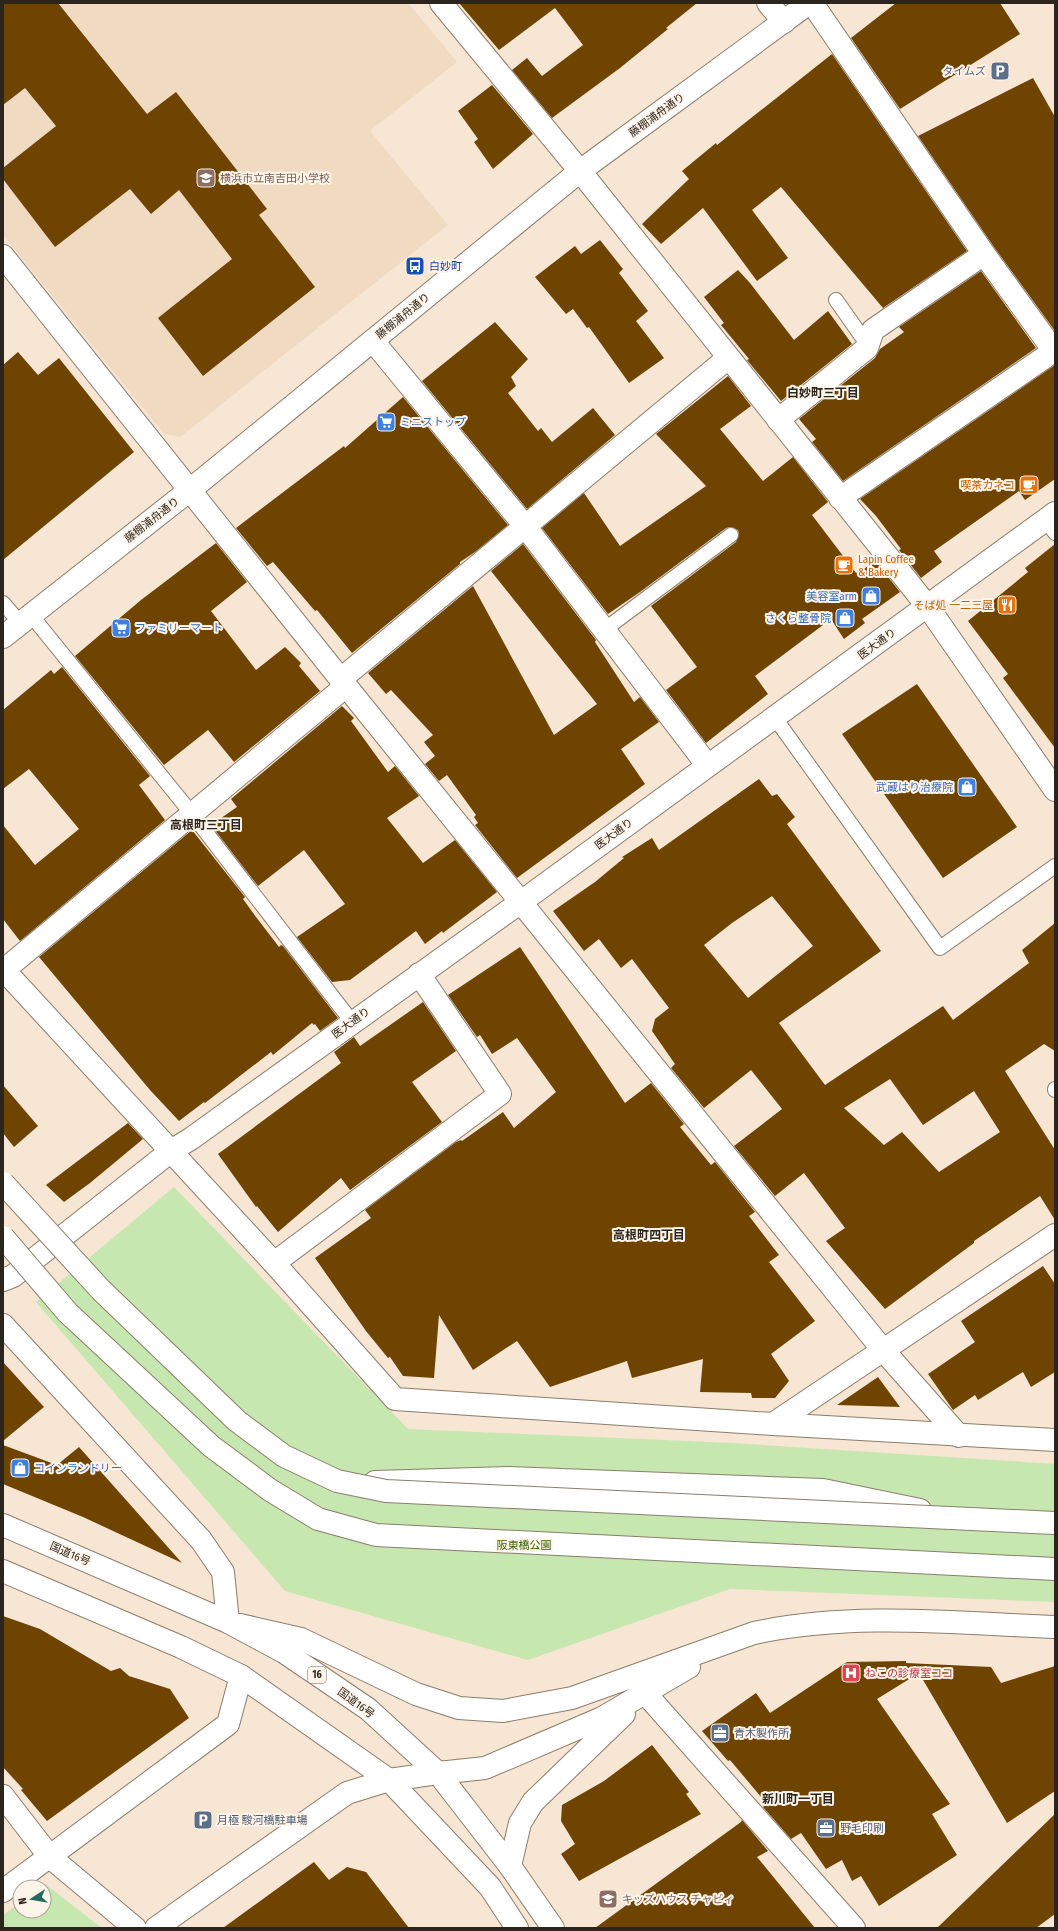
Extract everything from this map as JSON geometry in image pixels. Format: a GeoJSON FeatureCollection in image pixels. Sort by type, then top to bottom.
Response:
{"type":"FeatureCollection","features":[{"type":"Feature","properties":{"kind":"main road"},"geometry":{"type":"LineString","coordinates":[[441,3],[580,172],[928,607],[1055,790]]}},
{"type":"Feature","properties":{"kind":"main road"},"geometry":{"type":"LineString","coordinates":[[768,3],[784,22]]}},
{"type":"Feature","properties":{"kind":"main road"},"geometry":{"type":"LineString","coordinates":[[811,3],[984,254],[1054,351],[840,498]]}},
{"type":"Feature","properties":{"kind":"main road","name":"藤棚浦舟通り"},"geometry":{"type":"LineString","coordinates":[[3,637],[190,490],[580,172],[811,3]]}},
{"type":"Feature","properties":{"kind":"main road"},"geometry":{"type":"LineString","coordinates":[[778,420],[867,348],[873,330],[984,254]]}},
{"type":"Feature","properties":{"kind":"main road"},"geometry":{"type":"LineString","coordinates":[[3,256],[344,682],[883,1350],[959,1436]]}},
{"type":"Feature","properties":{"kind":"main road"},"geometry":{"type":"LineString","coordinates":[[373,341],[525,526],[708,766]]}},
{"type":"Feature","properties":{"kind":"main road"},"geometry":{"type":"LineString","coordinates":[[728,358],[525,526],[192,814],[4,969],[274,1263],[395,1399],[959,1436],[1055,1440]]}},
{"type":"Feature","properties":{"kind":"main road","name":"医大通り"},"geometry":{"type":"LineString","coordinates":[[3,1280],[13,1276],[171,1151],[192,1138],[522,901],[928,607],[1052,522]]}},
{"type":"Feature","properties":{"kind":"main road"},"geometry":{"type":"LineString","coordinates":[[274,1263],[500,1094],[419,974]]}},
{"type":"Feature","properties":{"kind":"main road"},"geometry":{"type":"LineString","coordinates":[[3,1183],[101,1290],[237,1421],[284,1456],[337,1481],[386,1491],[1055,1523]]}},
{"type":"Feature","properties":{"kind":"main road"},"geometry":{"type":"LineString","coordinates":[[773,1424],[1055,1235]]}},
{"type":"Feature","properties":{"kind":"main road"},"geometry":{"type":"LineString","coordinates":[[3,1237],[68,1313],[211,1446],[270,1490],[318,1519],[376,1535],[1055,1569]]}},
{"type":"Feature","properties":{"kind":"main road"},"geometry":{"type":"LineString","coordinates":[[3,1325],[201,1540],[223,1572],[228,1622],[301,1639],[416,1694],[452,1706],[459,1708],[503,1711],[572,1698],[754,1633],[776,1628],[877,1620],[1055,1627]]}},
{"type":"Feature","properties":{"kind":"main road","name":"国道16号"},"geometry":{"type":"LineString","coordinates":[[3,1525],[228,1622],[284,1652],[368,1709],[438,1773],[510,1866],[553,1928]]}},
{"type":"Feature","properties":{"kind":"main road"},"geometry":{"type":"LineString","coordinates":[[3,1571],[181,1647],[241,1676],[390,1780],[490,1887],[517,1928]]}},
{"type":"Feature","properties":{"kind":"main road"},"geometry":{"type":"LineString","coordinates":[[156,1928],[347,1793],[390,1780],[485,1768],[602,1718],[729,1643]]}},
{"type":"Feature","properties":{"kind":"main road"},"geometry":{"type":"LineString","coordinates":[[3,1891],[50,1858],[228,1724],[241,1676]]}},
{"type":"Feature","properties":{"kind":"main road"},"geometry":{"type":"LineString","coordinates":[[510,1866],[520,1823],[533,1802],[645,1693]]}},
{"type":"Feature","properties":{"kind":"main road"},"geometry":{"type":"LineString","coordinates":[[645,1693],[854,1928]]}},
{"type":"Feature","properties":{"kind":"main road"},"geometry":{"type":"LineString","coordinates":[[3,1796],[50,1858],[135,1928]]}},
{"type":"Feature","properties":{"kind":"lane"},"geometry":{"type":"LineString","coordinates":[[836,300],[862,337],[873,330]]}},
{"type":"Feature","properties":{"kind":"lane"},"geometry":{"type":"LineString","coordinates":[[604,630],[731,535]]}},
{"type":"Feature","properties":{"kind":"lane"},"geometry":{"type":"LineString","coordinates":[[3,603],[25,619],[192,814],[352,1022]]}},
{"type":"Feature","properties":{"kind":"lane"},"geometry":{"type":"LineString","coordinates":[[775,718],[940,948],[1055,866]]}},
{"type":"Feature","properties":{"kind":"shaded area","name":"横浜市立南吉田小学校"},"geometry":{"type":"Polygon","coordinates":[[[3,3],[408,3],[457,62],[370,131],[448,225],[180,437],[164,434],[3,235],[3,3]]]}},
{"type":"Feature","properties":{"kind":"green space","name":"阪東橋公園"},"geometry":{"type":"Polygon","coordinates":[[[174,1187],[408,1429],[733,1443],[1055,1464],[1055,1602],[730,1589],[528,1660],[285,1591],[36,1302],[174,1187]]]}},
{"type":"Feature","properties":{"kind":"green space"},"geometry":{"type":"Polygon","coordinates":[[[52,1889],[102,1928],[3,1928],[3,1915],[12,1909],[12,1919],[52,1919],[52,1889]]]}},
{"type":"Feature","properties":{"kind":"building"},"geometry":{"type":"Polygon","coordinates":[[[3,3],[58,3],[147,114],[176,92],[267,209],[259,215],[315,287],[203,376],[158,318],[232,259],[179,190],[151,214],[130,189],[55,247],[3,179],[3,168],[56,126],[25,88],[3,105],[3,3]]]}},
{"type":"Feature","properties":{"kind":"building"},"geometry":{"type":"Polygon","coordinates":[[[459,3],[697,3],[620,68],[552,118],[512,70],[527,58],[542,76],[583,45],[555,8],[499,50],[459,3]]]}},
{"type":"Feature","properties":{"kind":"building"},"geometry":{"type":"Polygon","coordinates":[[[896,3],[1000,3],[1020,34],[900,109],[851,38],[896,3]]]}},
{"type":"Feature","properties":{"kind":"building"},"geometry":{"type":"Polygon","coordinates":[[[832,54],[967,251],[883,308],[781,187],[752,210],[788,258],[757,281],[703,208],[661,244],[642,224],[689,179],[682,171],[832,54]]]}},
{"type":"Feature","properties":{"kind":"building"},"geometry":{"type":"Polygon","coordinates":[[[1033,78],[1055,117],[1055,331],[994,247],[918,136],[1033,78]]]}},
{"type":"Feature","properties":{"kind":"building"},"geometry":{"type":"Polygon","coordinates":[[[492,85],[533,134],[493,169],[474,142],[478,139],[458,111],[492,85]]]}},
{"type":"Feature","properties":{"kind":"building"},"geometry":{"type":"Polygon","coordinates":[[[600,240],[623,269],[619,273],[648,311],[636,321],[664,358],[629,383],[589,327],[587,328],[573,309],[566,314],[535,277],[575,246],[581,254],[600,240]]]}},
{"type":"Feature","properties":{"kind":"building"},"geometry":{"type":"Polygon","coordinates":[[[738,270],[750,283],[794,340],[828,311],[852,344],[781,401],[747,360],[749,359],[721,325],[724,323],[704,297],[738,270]]]}},
{"type":"Feature","properties":{"kind":"building"},"geometry":{"type":"Polygon","coordinates":[[[981,271],[1036,348],[843,481],[812,442],[816,439],[799,419],[875,358],[880,349],[904,332],[899,327],[981,271]]]}},
{"type":"Feature","properties":{"kind":"building"},"geometry":{"type":"Polygon","coordinates":[[[495,322],[528,359],[511,377],[516,386],[508,393],[538,431],[541,428],[552,442],[593,408],[615,435],[527,509],[422,381],[495,322]]]}},
{"type":"Feature","properties":{"kind":"building"},"geometry":{"type":"Polygon","coordinates":[[[18,352],[38,375],[59,358],[134,452],[3,560],[3,365],[18,352]]]}},
{"type":"Feature","properties":{"kind":"building"},"geometry":{"type":"Polygon","coordinates":[[[1055,365],[1055,479],[1025,500],[1019,491],[934,551],[942,562],[921,578],[899,550],[901,549],[876,516],[860,499],[1055,365]]]}},
{"type":"Feature","properties":{"kind":"building"},"geometry":{"type":"Polygon","coordinates":[[[728,376],[751,406],[720,429],[763,481],[793,457],[828,502],[812,515],[856,573],[876,562],[900,592],[862,619],[865,623],[844,639],[831,619],[755,676],[768,694],[706,743],[666,690],[697,667],[651,606],[736,542],[739,534],[738,530],[730,527],[726,528],[608,614],[542,528],[584,493],[620,546],[706,486],[656,434],[728,376]]]}},
{"type":"Feature","properties":{"kind":"building"},"geometry":{"type":"Polygon","coordinates":[[[403,397],[508,525],[475,552],[460,562],[460,564],[352,653],[317,610],[315,611],[273,562],[267,566],[236,528],[344,446],[345,448],[403,397]]]}},
{"type":"Feature","properties":{"kind":"building"},"geometry":{"type":"Polygon","coordinates":[[[216,543],[247,582],[211,611],[256,670],[285,647],[301,663],[299,666],[320,691],[234,762],[208,730],[164,765],[75,656],[141,600],[216,543]]]}},
{"type":"Feature","properties":{"kind":"building"},"geometry":{"type":"Polygon","coordinates":[[[523,544],[596,640],[595,642],[634,702],[640,697],[659,722],[621,749],[645,784],[517,878],[475,825],[478,823],[474,817],[476,815],[447,775],[439,781],[425,764],[435,756],[424,742],[433,735],[391,690],[386,694],[368,673],[473,586],[554,735],[597,704],[491,571],[523,544]]]}},
{"type":"Feature","properties":{"kind":"building"},"geometry":{"type":"Polygon","coordinates":[[[1055,544],[1055,748],[1003,678],[1008,674],[968,621],[1028,572],[1025,568],[1055,544]]]}},
{"type":"Feature","properties":{"kind":"building"},"geometry":{"type":"Polygon","coordinates":[[[62,667],[150,776],[139,785],[165,820],[20,941],[3,919],[3,825],[35,865],[79,829],[29,769],[3,789],[3,710],[51,670],[54,674],[62,667]]]}},
{"type":"Feature","properties":{"kind":"building"},"geometry":{"type":"Polygon","coordinates":[[[917,684],[1017,827],[943,878],[842,734],[917,684]]]}},
{"type":"Feature","properties":{"kind":"building"},"geometry":{"type":"Polygon","coordinates":[[[342,706],[354,718],[351,721],[388,772],[395,766],[419,796],[387,818],[423,863],[455,840],[497,892],[443,933],[442,931],[425,944],[416,931],[350,980],[332,982],[297,937],[345,904],[304,850],[258,886],[211,825],[237,807],[231,799],[342,706]]]}},
{"type":"Feature","properties":{"kind":"building"},"geometry":{"type":"Polygon","coordinates":[[[759,779],[772,796],[777,794],[795,817],[787,824],[881,951],[779,1023],[825,1085],[943,1006],[953,1020],[1029,963],[1022,950],[1055,923],[1055,1051],[1044,1044],[1005,1071],[1055,1150],[1055,1220],[1040,1196],[974,1241],[974,1243],[885,1309],[826,1241],[845,1228],[804,1173],[775,1196],[734,1146],[782,1109],[751,1070],[704,1108],[671,1068],[675,1064],[652,1031],[655,1019],[669,1008],[632,959],[621,968],[599,939],[584,951],[553,911],[595,882],[624,858],[622,857],[652,838],[659,850],[759,779]],[[772,896],[732,923],[704,945],[748,998],[813,946],[772,896]],[[890,1079],[844,1108],[884,1145],[902,1132],[939,1172],[1000,1132],[974,1091],[923,1125],[890,1079]]]}},
{"type":"Feature","properties":{"kind":"building"},"geometry":{"type":"Polygon","coordinates":[[[192,830],[245,897],[243,899],[279,947],[281,945],[283,946],[338,1018],[320,1031],[315,1024],[314,1025],[312,1023],[273,1055],[271,1052],[205,1103],[204,1102],[179,1121],[150,1090],[39,957],[192,830]]]}},
{"type":"Feature","properties":{"kind":"building"},"geometry":{"type":"Polygon","coordinates":[[[520,947],[625,1103],[651,1083],[684,1124],[680,1127],[711,1165],[715,1162],[755,1212],[749,1216],[779,1255],[769,1262],[815,1321],[771,1354],[789,1381],[775,1398],[752,1398],[751,1393],[700,1392],[703,1359],[632,1378],[627,1361],[550,1387],[517,1341],[473,1370],[439,1315],[434,1378],[403,1376],[390,1357],[388,1358],[366,1331],[315,1258],[371,1218],[365,1210],[456,1142],[462,1141],[503,1112],[514,1128],[556,1092],[517,1038],[492,1054],[480,1035],[477,1037],[448,995],[520,947]]]}},
{"type":"Feature","properties":{"kind":"building"},"geometry":{"type":"Polygon","coordinates":[[[423,1002],[456,1051],[412,1082],[442,1122],[350,1190],[341,1178],[278,1232],[257,1206],[256,1207],[218,1154],[341,1063],[334,1052],[354,1037],[360,1046],[423,1002]]]}},
{"type":"Feature","properties":{"kind":"building"},"geometry":{"type":"Polygon","coordinates":[[[3,1085],[38,1126],[14,1147],[3,1133],[3,1085]]]}},
{"type":"Feature","properties":{"kind":"building"},"geometry":{"type":"Polygon","coordinates":[[[128,1123],[143,1139],[90,1183],[64,1202],[46,1185],[128,1123]]]}},
{"type":"Feature","properties":{"kind":"building"},"geometry":{"type":"Polygon","coordinates":[[[1043,1266],[1055,1284],[1055,1372],[1031,1387],[1023,1372],[978,1400],[975,1395],[953,1410],[928,1374],[975,1342],[961,1321],[1043,1266]]]}},
{"type":"Feature","properties":{"kind":"building"},"geometry":{"type":"Polygon","coordinates":[[[3,1362],[44,1407],[3,1441],[3,1362]]]}},
{"type":"Feature","properties":{"kind":"building"},"geometry":{"type":"Polygon","coordinates":[[[878,1377],[900,1407],[837,1405],[878,1377]]]}},
{"type":"Feature","properties":{"kind":"building"},"geometry":{"type":"Polygon","coordinates":[[[3,1445],[57,1465],[79,1447],[182,1563],[83,1517],[3,1484],[3,1445]]]}},
{"type":"Feature","properties":{"kind":"building"},"geometry":{"type":"Polygon","coordinates":[[[3,1616],[40,1629],[111,1671],[120,1668],[129,1676],[170,1689],[189,1718],[47,1821],[21,1790],[23,1789],[3,1767],[3,1616]]]}},
{"type":"Feature","properties":{"kind":"building"},"geometry":{"type":"Polygon","coordinates":[[[906,1661],[906,1663],[991,1667],[1001,1683],[1055,1666],[1055,1791],[1007,1823],[919,1673],[877,1699],[950,1804],[932,1814],[957,1855],[879,1906],[861,1876],[852,1881],[842,1860],[826,1869],[801,1833],[791,1839],[763,1807],[767,1804],[730,1760],[728,1761],[702,1731],[756,1693],[770,1713],[847,1662],[906,1661]]]}},
{"type":"Feature","properties":{"kind":"building"},"geometry":{"type":"Polygon","coordinates":[[[652,1745],[689,1792],[686,1794],[701,1814],[579,1881],[561,1854],[575,1844],[561,1821],[562,1805],[604,1781],[652,1745]]]}},
{"type":"Feature","properties":{"kind":"building"},"geometry":{"type":"Polygon","coordinates":[[[1055,1814],[1055,1914],[1036,1928],[937,1928],[1055,1814]]]}},
{"type":"Feature","properties":{"kind":"building"},"geometry":{"type":"Polygon","coordinates":[[[742,1820],[768,1851],[757,1857],[815,1928],[595,1928],[741,1822],[742,1820]]]}},
{"type":"Feature","properties":{"kind":"building"},"geometry":{"type":"Polygon","coordinates":[[[314,1862],[329,1880],[347,1867],[366,1872],[409,1928],[223,1928],[314,1862]]]}},
{"type":"Feature","properties":{"kind":"place","name":"タイムズ"},"geometry":{"type":"Point","coordinates":[1000,71]}},
{"type":"Feature","properties":{"kind":"place","name":"横浜市立南吉田小学校"},"geometry":{"type":"Point","coordinates":[206,178]}},
{"type":"Feature","properties":{"kind":"place","name":"白妙町"},"geometry":{"type":"Point","coordinates":[415,266]}},
{"type":"Feature","properties":{"kind":"place","name":"ミニストップ"},"geometry":{"type":"Point","coordinates":[386,422]}},
{"type":"Feature","properties":{"kind":"place","name":"喫茶カネコ"},"geometry":{"type":"Point","coordinates":[1029,485]}},
{"type":"Feature","properties":{"kind":"place","name":"Lapin Coffee & Bakery"},"geometry":{"type":"Point","coordinates":[844,565]}},
{"type":"Feature","properties":{"kind":"place","name":"美容室arm"},"geometry":{"type":"Point","coordinates":[871,596]}},
{"type":"Feature","properties":{"kind":"place","name":"そば処 一二三屋"},"geometry":{"type":"Point","coordinates":[1007,605]}},
{"type":"Feature","properties":{"kind":"place","name":"さくら整骨院"},"geometry":{"type":"Point","coordinates":[845,618]}},
{"type":"Feature","properties":{"kind":"place","name":"ファミリーマート"},"geometry":{"type":"Point","coordinates":[121,628]}},
{"type":"Feature","properties":{"kind":"place","name":"武蔵はり治療院"},"geometry":{"type":"Point","coordinates":[967,787]}},
{"type":"Feature","properties":{"kind":"place","name":"コインランドリー"},"geometry":{"type":"Point","coordinates":[20,1468]}},
{"type":"Feature","properties":{"kind":"place","name":"ねこの診療室ココ"},"geometry":{"type":"Point","coordinates":[851,1673]}},
{"type":"Feature","properties":{"kind":"place","name":"青木製作所"},"geometry":{"type":"Point","coordinates":[720,1733]}},
{"type":"Feature","properties":{"kind":"place","name":"月極 駿河橋駐車場"},"geometry":{"type":"Point","coordinates":[203,1820]}},
{"type":"Feature","properties":{"kind":"place","name":"野毛印刷"},"geometry":{"type":"Point","coordinates":[826,1828]}},
{"type":"Feature","properties":{"kind":"place","name":"キッズハウス チャビィ"},"geometry":{"type":"Point","coordinates":[608,1899]}},
{"type":"Feature","properties":{"kind":"district","name":"白妙町三丁目"},"geometry":{"type":"Point","coordinates":[823,393]}},
{"type":"Feature","properties":{"kind":"district","name":"高根町三丁目"},"geometry":{"type":"Point","coordinates":[206,825]}},
{"type":"Feature","properties":{"kind":"district","name":"高根町四丁目"},"geometry":{"type":"Point","coordinates":[649,1235]}},
{"type":"Feature","properties":{"kind":"district","name":"新川町一丁目"},"geometry":{"type":"Point","coordinates":[798,1799]}}]}
